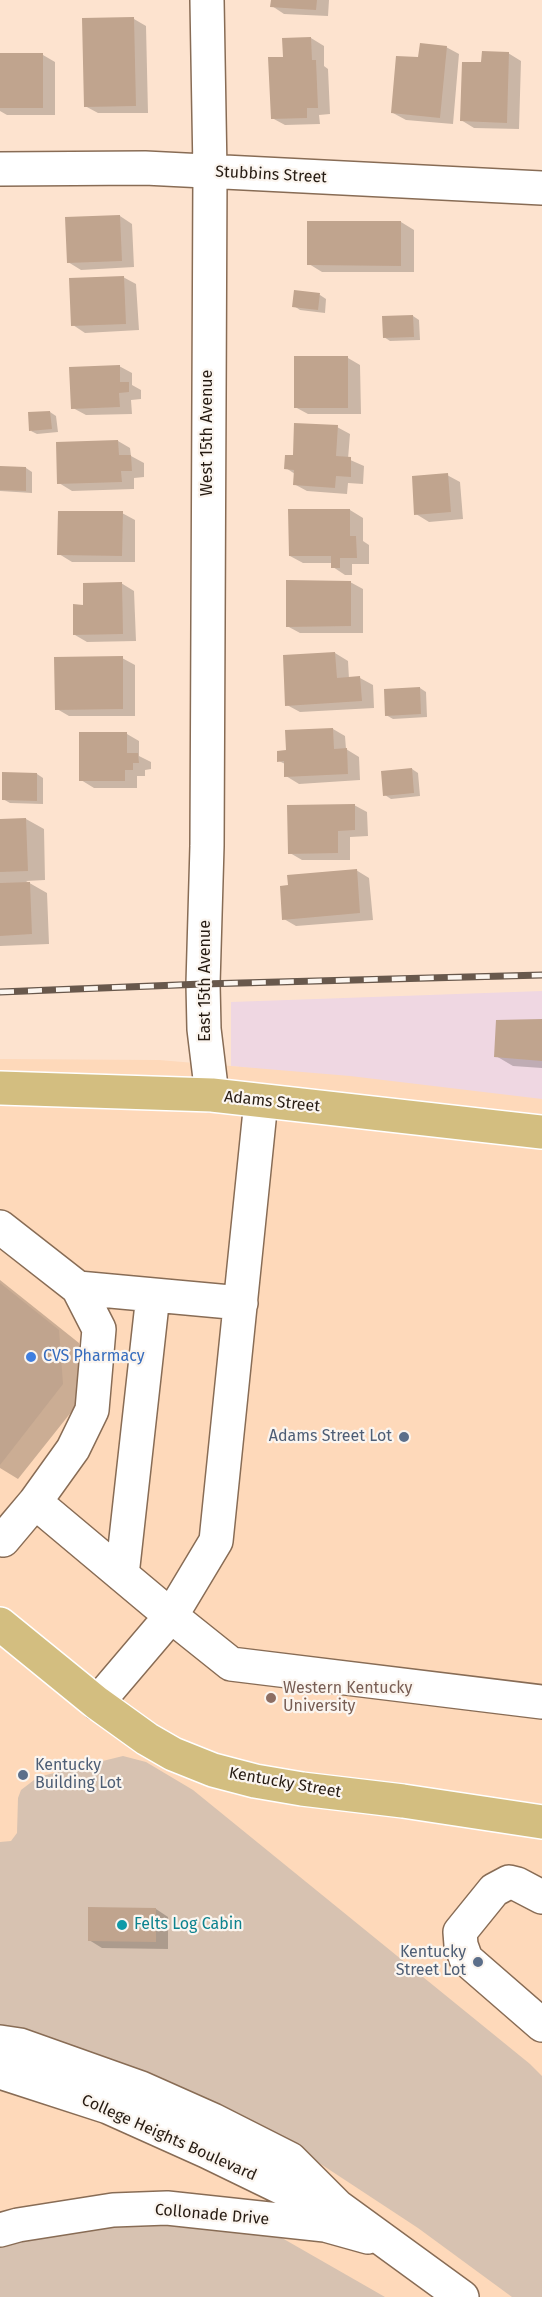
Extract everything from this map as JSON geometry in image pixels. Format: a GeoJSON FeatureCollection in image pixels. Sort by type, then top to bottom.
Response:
{"type":"FeatureCollection","features":[{"type":"Feature","properties":{"kind":"main road","name":"Adams Street"},"geometry":{"type":"LineString","coordinates":[[0,1088],[212,1095],[542,1132]]}},
{"type":"Feature","properties":{"kind":"main road","name":"Kentucky Street"},"geometry":{"type":"LineString","coordinates":[[0,1624],[96,1703],[156,1744],[213,1770],[290,1787],[542,1822]]}},
{"type":"Feature","properties":{"kind":"street","name":"West 15th Avenue"},"geometry":{"type":"LineString","coordinates":[[206,867],[210,172],[207,0]]}},
{"type":"Feature","properties":{"kind":"street","name":"Stubbins Street"},"geometry":{"type":"LineString","coordinates":[[0,169],[135,168],[542,188]]}},
{"type":"Feature","properties":{"kind":"street","name":"East 15th Avenue"},"geometry":{"type":"LineString","coordinates":[[206,867],[204,1029],[212,1095]]}},
{"type":"Feature","properties":{"kind":"street"},"geometry":{"type":"LineString","coordinates":[[96,1703],[171,1616],[216,1541],[261,1101]]}},
{"type":"Feature","properties":{"kind":"street"},"geometry":{"type":"LineString","coordinates":[[0,1227],[78,1288],[99,1329],[92,1410],[74,1449],[35,1502],[1,1540]]}},
{"type":"Feature","properties":{"kind":"street"},"geometry":{"type":"LineString","coordinates":[[78,1288],[241,1303]]}},
{"type":"Feature","properties":{"kind":"street"},"geometry":{"type":"LineString","coordinates":[[122,1575],[153,1295]]}},
{"type":"Feature","properties":{"kind":"street"},"geometry":{"type":"LineString","coordinates":[[35,1502],[231,1664],[542,1702]]}},
{"type":"Feature","properties":{"kind":"street"},"geometry":{"type":"LineString","coordinates":[[542,1897],[517,1884],[508,1882],[494,1890],[460,1932],[461,1945],[466,1959],[542,2025]]}},
{"type":"Feature","properties":{"kind":"street","name":"College Heights Boulevard"},"geometry":{"type":"LineString","coordinates":[[0,2042],[20,2045],[141,2088],[213,2120],[290,2159],[337,2206],[462,2297]]}},
{"type":"Feature","properties":{"kind":"street","name":"College Heights Boulevard"},"geometry":{"type":"LineString","coordinates":[[0,2072],[108,2107],[309,2201],[337,2206]]}},
{"type":"Feature","properties":{"kind":"street","name":"Collonade Drive"},"geometry":{"type":"LineString","coordinates":[[0,2230],[113,2210],[167,2208],[325,2225],[387,2242]]}},
{"type":"Feature","properties":{"kind":"shaded area"},"geometry":{"type":"Polygon","coordinates":[[[542,991],[542,1101],[231,1066],[231,1002],[542,991]]]}},
{"type":"Feature","properties":{"kind":"shaded area","name":"Western Kentucky University"},"geometry":{"type":"Polygon","coordinates":[[[0,1059],[159,1060],[350,1076],[542,1099],[542,2297],[0,2297],[0,1059]]]}},
{"type":"Feature","properties":{"kind":"shaded area"},"geometry":{"type":"Polygon","coordinates":[[[123,1756],[146,1762],[193,1790],[542,2076],[542,2297],[512,2297],[418,2228],[307,2155],[25,2031],[0,2026],[0,1842],[11,1841],[17,1833],[18,1798],[21,1790],[38,1777],[123,1756]]]}},
{"type":"Feature","properties":{"kind":"shaded area"},"geometry":{"type":"Polygon","coordinates":[[[164,2214],[282,2238],[385,2297],[0,2297],[0,2240],[164,2214]]]}},
{"type":"Feature","properties":{"kind":"building"},"geometry":{"type":"Polygon","coordinates":[[[271,0],[317,0],[316,10],[270,7],[271,0]]]}},
{"type":"Feature","properties":{"kind":"building"},"geometry":{"type":"Polygon","coordinates":[[[134,17],[136,106],[84,107],[82,18],[134,17]]]}},
{"type":"Feature","properties":{"kind":"building"},"geometry":{"type":"Polygon","coordinates":[[[311,37],[312,60],[316,60],[318,108],[307,108],[307,118],[271,119],[268,57],[283,57],[282,38],[311,37]]]}},
{"type":"Feature","properties":{"kind":"building"},"geometry":{"type":"Polygon","coordinates":[[[420,43],[447,46],[440,118],[391,113],[396,56],[418,57],[420,43]]]}},
{"type":"Feature","properties":{"kind":"building"},"geometry":{"type":"Polygon","coordinates":[[[482,51],[509,52],[507,123],[460,121],[462,62],[481,62],[482,51]]]}},
{"type":"Feature","properties":{"kind":"building"},"geometry":{"type":"Polygon","coordinates":[[[0,53],[43,53],[43,108],[0,108],[0,53]]]}},
{"type":"Feature","properties":{"kind":"building"},"geometry":{"type":"Polygon","coordinates":[[[120,215],[122,261],[67,263],[65,217],[120,215]]]}},
{"type":"Feature","properties":{"kind":"building"},"geometry":{"type":"Polygon","coordinates":[[[307,221],[401,221],[401,266],[307,265],[307,221]]]}},
{"type":"Feature","properties":{"kind":"building"},"geometry":{"type":"Polygon","coordinates":[[[124,276],[126,324],[71,326],[69,278],[124,276]]]}},
{"type":"Feature","properties":{"kind":"building"},"geometry":{"type":"Polygon","coordinates":[[[294,290],[320,293],[318,310],[292,307],[294,290]]]}},
{"type":"Feature","properties":{"kind":"building"},"geometry":{"type":"Polygon","coordinates":[[[413,315],[414,337],[383,338],[382,316],[413,315]]]}},
{"type":"Feature","properties":{"kind":"building"},"geometry":{"type":"Polygon","coordinates":[[[294,356],[348,356],[348,408],[294,408],[294,356]]]}},
{"type":"Feature","properties":{"kind":"building"},"geometry":{"type":"Polygon","coordinates":[[[120,365],[120,382],[129,382],[129,392],[119,393],[120,407],[71,409],[69,367],[120,365]]]}},
{"type":"Feature","properties":{"kind":"building"},"geometry":{"type":"Polygon","coordinates":[[[50,411],[52,429],[29,431],[28,412],[50,411]]]}},
{"type":"Feature","properties":{"kind":"building"},"geometry":{"type":"Polygon","coordinates":[[[294,423],[338,425],[336,456],[351,457],[351,477],[336,476],[335,488],[293,485],[294,470],[284,469],[285,455],[293,455],[294,423]]]}},
{"type":"Feature","properties":{"kind":"building"},"geometry":{"type":"Polygon","coordinates":[[[118,440],[119,455],[131,455],[132,471],[121,471],[122,482],[57,484],[56,442],[118,440]]]}},
{"type":"Feature","properties":{"kind":"building"},"geometry":{"type":"Polygon","coordinates":[[[0,466],[26,467],[26,491],[0,490],[0,466]]]}},
{"type":"Feature","properties":{"kind":"building"},"geometry":{"type":"Polygon","coordinates":[[[448,473],[451,512],[414,515],[412,476],[448,473]]]}},
{"type":"Feature","properties":{"kind":"building"},"geometry":{"type":"Polygon","coordinates":[[[288,509],[350,509],[350,536],[356,536],[357,558],[340,558],[340,568],[331,568],[331,556],[289,556],[288,509]]]}},
{"type":"Feature","properties":{"kind":"building"},"geometry":{"type":"Polygon","coordinates":[[[58,511],[123,511],[122,556],[57,555],[58,511]]]}},
{"type":"Feature","properties":{"kind":"building"},"geometry":{"type":"Polygon","coordinates":[[[286,580],[351,581],[351,626],[286,627],[286,580]]]}},
{"type":"Feature","properties":{"kind":"building"},"geometry":{"type":"Polygon","coordinates":[[[122,582],[123,634],[73,635],[73,604],[83,605],[83,583],[122,582]]]}},
{"type":"Feature","properties":{"kind":"building"},"geometry":{"type":"Polygon","coordinates":[[[335,652],[337,678],[360,676],[362,701],[285,706],[283,655],[335,652]]]}},
{"type":"Feature","properties":{"kind":"building"},"geometry":{"type":"Polygon","coordinates":[[[123,656],[123,709],[55,710],[54,657],[123,656]]]}},
{"type":"Feature","properties":{"kind":"building"},"geometry":{"type":"Polygon","coordinates":[[[420,687],[421,714],[385,716],[384,689],[420,687]]]}},
{"type":"Feature","properties":{"kind":"building"},"geometry":{"type":"Polygon","coordinates":[[[333,728],[334,749],[347,748],[348,774],[284,777],[284,761],[277,762],[277,751],[286,750],[285,730],[333,728]]]}},
{"type":"Feature","properties":{"kind":"building"},"geometry":{"type":"Polygon","coordinates":[[[79,732],[127,732],[127,753],[138,753],[139,763],[133,763],[133,770],[125,770],[125,781],[79,781],[79,732]]]}},
{"type":"Feature","properties":{"kind":"building"},"geometry":{"type":"Polygon","coordinates":[[[412,768],[414,793],[383,796],[381,771],[412,768]]]}},
{"type":"Feature","properties":{"kind":"building"},"geometry":{"type":"Polygon","coordinates":[[[2,772],[37,773],[37,801],[2,800],[2,772]]]}},
{"type":"Feature","properties":{"kind":"building"},"geometry":{"type":"Polygon","coordinates":[[[355,804],[355,830],[338,831],[338,853],[288,854],[287,805],[355,804]]]}},
{"type":"Feature","properties":{"kind":"building"},"geometry":{"type":"Polygon","coordinates":[[[26,818],[28,871],[0,872],[0,819],[26,818]]]}},
{"type":"Feature","properties":{"kind":"building"},"geometry":{"type":"Polygon","coordinates":[[[357,869],[360,913],[282,920],[280,886],[288,885],[287,875],[357,869]]]}},
{"type":"Feature","properties":{"kind":"building"},"geometry":{"type":"Polygon","coordinates":[[[30,882],[32,934],[0,936],[0,883],[30,882]]]}},
{"type":"Feature","properties":{"kind":"building"},"geometry":{"type":"Polygon","coordinates":[[[542,1019],[542,1061],[494,1057],[496,1020],[542,1019]]]}},
{"type":"Feature","properties":{"kind":"building","name":"CVS Pharmacy"},"geometry":{"type":"Polygon","coordinates":[[[0,1283],[59,1330],[63,1384],[0,1465],[0,1283]]]}},
{"type":"Feature","properties":{"kind":"building","name":"Felts Log Cabin"},"geometry":{"type":"Polygon","coordinates":[[[88,1907],[156,1908],[156,1942],[88,1941],[88,1907]]]}},
{"type":"Feature","properties":{"kind":"railway"},"geometry":{"type":"LineString","coordinates":[[0,992],[542,975]]}},
{"type":"Feature","properties":{"kind":"place","name":"CVS Pharmacy"},"geometry":{"type":"Point","coordinates":[31,1357]}},
{"type":"Feature","properties":{"kind":"place","name":"Adams Street Lot"},"geometry":{"type":"Point","coordinates":[404,1437]}},
{"type":"Feature","properties":{"kind":"place","name":"Western Kentucky University"},"geometry":{"type":"Point","coordinates":[271,1698]}},
{"type":"Feature","properties":{"kind":"place","name":"Kentucky Building Lot"},"geometry":{"type":"Point","coordinates":[23,1775]}},
{"type":"Feature","properties":{"kind":"place","name":"Felts Log Cabin"},"geometry":{"type":"Point","coordinates":[122,1925]}},
{"type":"Feature","properties":{"kind":"place","name":"Kentucky Street Lot"},"geometry":{"type":"Point","coordinates":[478,1962]}}]}
